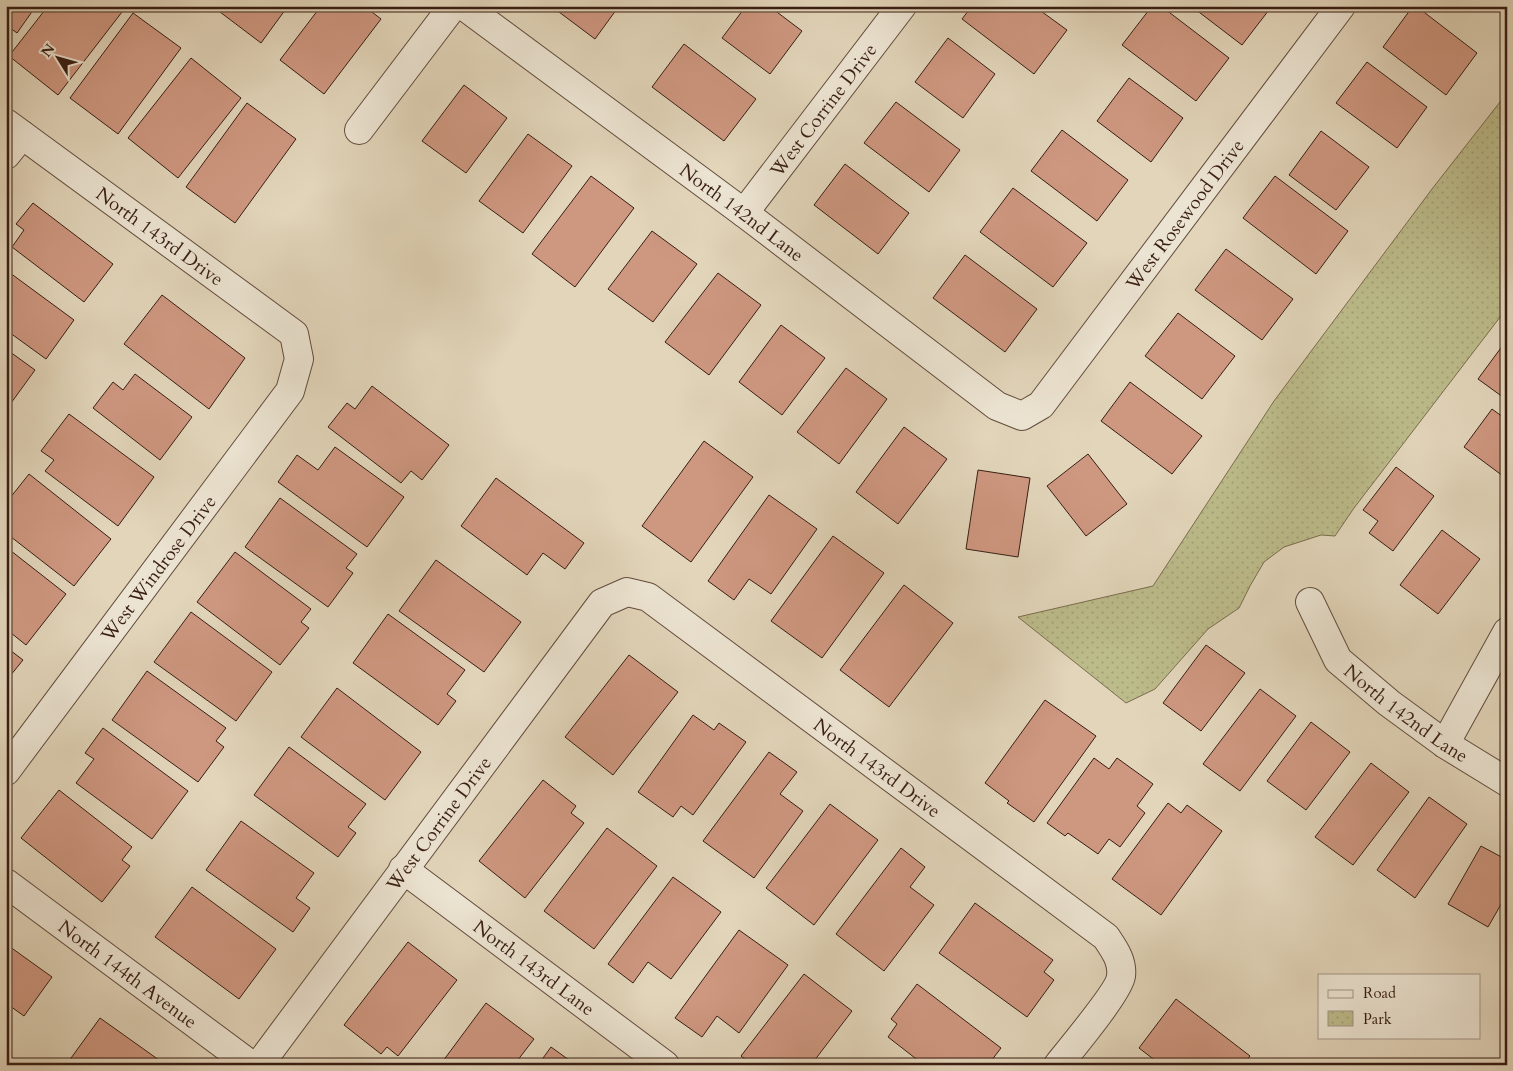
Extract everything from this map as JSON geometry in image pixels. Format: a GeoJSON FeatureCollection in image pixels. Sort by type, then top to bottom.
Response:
{"type":"FeatureCollection","features":[{"type":"Feature","properties":{"kind":"street"},"geometry":{"type":"LineString","coordinates":[[359,130],[453,6]]}},
{"type":"Feature","properties":{"kind":"street","name":"North 142nd Lane"},"geometry":{"type":"LineString","coordinates":[[464,6],[744,213],[997,406],[1022,416]]}},
{"type":"Feature","properties":{"kind":"street","name":"West Corrine Drive"},"geometry":{"type":"LineString","coordinates":[[744,213],[902,6]]}},
{"type":"Feature","properties":{"kind":"street","name":"West Rosewood Drive"},"geometry":{"type":"LineString","coordinates":[[1022,416],[1041,405],[1341,6]]}},
{"type":"Feature","properties":{"kind":"street","name":"North 143rd Drive"},"geometry":{"type":"LineString","coordinates":[[12,138],[294,334],[299,359]]}},
{"type":"Feature","properties":{"kind":"street","name":"West Windrose Drive"},"geometry":{"type":"LineString","coordinates":[[6,771],[290,391],[299,359]]}},
{"type":"Feature","properties":{"kind":"street","name":"West Corrine Drive"},"geometry":{"type":"LineString","coordinates":[[259,1065],[602,603],[627,592]]}},
{"type":"Feature","properties":{"kind":"street","name":"North 143rd Drive"},"geometry":{"type":"LineString","coordinates":[[627,592],[648,597],[1106,937],[1119,956],[1122,977],[1112,994],[1058,1065]]}},
{"type":"Feature","properties":{"kind":"street","name":"North 142nd Lane"},"geometry":{"type":"LineString","coordinates":[[1310,602],[1338,660],[1389,703],[1445,744],[1507,782]]}},
{"type":"Feature","properties":{"kind":"street"},"geometry":{"type":"LineString","coordinates":[[1445,744],[1507,632]]}},
{"type":"Feature","properties":{"kind":"street","name":"North 143rd Lane"},"geometry":{"type":"LineString","coordinates":[[403,869],[665,1065]]}},
{"type":"Feature","properties":{"kind":"street","name":"North 144th Avenue"},"geometry":{"type":"LineString","coordinates":[[6,883],[251,1065]]}},
{"type":"Feature","properties":{"kind":"green space"},"geometry":{"type":"Polygon","coordinates":[[[1507,93],[1507,308],[1354,508],[1335,536],[1321,535],[1284,547],[1264,562],[1239,608],[1208,629],[1155,689],[1126,703],[1018,617],[1153,586],[1274,401],[1432,189],[1507,93]]]}},
{"type":"Feature","properties":{"kind":"building"},"geometry":{"type":"Polygon","coordinates":[[[6,6],[36,6],[17,33],[6,25],[6,6]]]}},
{"type":"Feature","properties":{"kind":"building"},"geometry":{"type":"Polygon","coordinates":[[[48,6],[115,6],[122,12],[58,95],[9,56],[48,6]]]}},
{"type":"Feature","properties":{"kind":"building"},"geometry":{"type":"Polygon","coordinates":[[[224,6],[288,6],[261,43],[220,12],[224,6]]]}},
{"type":"Feature","properties":{"kind":"building"},"geometry":{"type":"Polygon","coordinates":[[[321,6],[364,6],[381,19],[324,94],[280,60],[321,6]]]}},
{"type":"Feature","properties":{"kind":"building"},"geometry":{"type":"Polygon","coordinates":[[[551,6],[619,6],[595,39],[551,6]]]}},
{"type":"Feature","properties":{"kind":"building"},"geometry":{"type":"Polygon","coordinates":[[[746,6],[769,6],[802,31],[770,74],[722,38],[746,6]]]}},
{"type":"Feature","properties":{"kind":"building"},"geometry":{"type":"Polygon","coordinates":[[[972,6],[1034,6],[1067,30],[1034,74],[962,19],[972,6]]]}},
{"type":"Feature","properties":{"kind":"building"},"geometry":{"type":"Polygon","coordinates":[[[1152,6],[1161,6],[1229,58],[1196,101],[1122,45],[1152,6]]]}},
{"type":"Feature","properties":{"kind":"building"},"geometry":{"type":"Polygon","coordinates":[[[1191,6],[1272,6],[1242,45],[1191,6]]]}},
{"type":"Feature","properties":{"kind":"building"},"geometry":{"type":"Polygon","coordinates":[[[1413,6],[1416,6],[1477,53],[1446,95],[1383,47],[1413,6]]]}},
{"type":"Feature","properties":{"kind":"building"},"geometry":{"type":"Polygon","coordinates":[[[133,13],[181,48],[118,134],[70,98],[133,13]]]}},
{"type":"Feature","properties":{"kind":"building"},"geometry":{"type":"Polygon","coordinates":[[[948,38],[995,74],[963,118],[915,82],[948,38]]]}},
{"type":"Feature","properties":{"kind":"building"},"geometry":{"type":"Polygon","coordinates":[[[684,44],[756,99],[724,141],[652,87],[684,44]]]}},
{"type":"Feature","properties":{"kind":"building"},"geometry":{"type":"Polygon","coordinates":[[[191,58],[241,98],[178,178],[128,138],[191,58]]]}},
{"type":"Feature","properties":{"kind":"building"},"geometry":{"type":"Polygon","coordinates":[[[1367,62],[1427,107],[1397,148],[1336,103],[1367,62]]]}},
{"type":"Feature","properties":{"kind":"building"},"geometry":{"type":"Polygon","coordinates":[[[1129,78],[1183,118],[1151,162],[1097,121],[1129,78]]]}},
{"type":"Feature","properties":{"kind":"building"},"geometry":{"type":"Polygon","coordinates":[[[464,85],[507,118],[466,173],[422,141],[464,85]]]}},
{"type":"Feature","properties":{"kind":"building"},"geometry":{"type":"Polygon","coordinates":[[[896,102],[960,150],[929,192],[864,143],[896,102]]]}},
{"type":"Feature","properties":{"kind":"building"},"geometry":{"type":"Polygon","coordinates":[[[247,103],[296,139],[235,223],[186,187],[247,103]]]}},
{"type":"Feature","properties":{"kind":"building"},"geometry":{"type":"Polygon","coordinates":[[[1062,130],[1128,180],[1097,221],[1031,171],[1062,130]]]}},
{"type":"Feature","properties":{"kind":"building"},"geometry":{"type":"Polygon","coordinates":[[[1321,131],[1369,167],[1336,210],[1289,175],[1321,131]]]}},
{"type":"Feature","properties":{"kind":"building"},"geometry":{"type":"Polygon","coordinates":[[[528,134],[572,166],[523,233],[479,201],[528,134]]]}},
{"type":"Feature","properties":{"kind":"building"},"geometry":{"type":"Polygon","coordinates":[[[845,164],[909,213],[878,254],[814,205],[845,164]]]}},
{"type":"Feature","properties":{"kind":"building"},"geometry":{"type":"Polygon","coordinates":[[[591,176],[634,208],[575,287],[532,254],[591,176]]]}},
{"type":"Feature","properties":{"kind":"building"},"geometry":{"type":"Polygon","coordinates":[[[1275,176],[1348,231],[1316,274],[1243,218],[1275,176]]]}},
{"type":"Feature","properties":{"kind":"building"},"geometry":{"type":"Polygon","coordinates":[[[1013,188],[1087,243],[1053,287],[980,232],[1013,188]]]}},
{"type":"Feature","properties":{"kind":"building"},"geometry":{"type":"Polygon","coordinates":[[[33,203],[113,264],[84,302],[12,247],[24,230],[16,224],[33,203]]]}},
{"type":"Feature","properties":{"kind":"building"},"geometry":{"type":"Polygon","coordinates":[[[652,231],[697,264],[653,322],[608,289],[652,231]]]}},
{"type":"Feature","properties":{"kind":"building"},"geometry":{"type":"Polygon","coordinates":[[[1226,249],[1293,299],[1262,340],[1195,290],[1226,249]]]}},
{"type":"Feature","properties":{"kind":"building"},"geometry":{"type":"Polygon","coordinates":[[[965,255],[1037,309],[1005,352],[933,298],[965,255]]]}},
{"type":"Feature","properties":{"kind":"building"},"geometry":{"type":"Polygon","coordinates":[[[6,270],[74,320],[46,359],[6,330],[6,270]]]}},
{"type":"Feature","properties":{"kind":"building"},"geometry":{"type":"Polygon","coordinates":[[[718,273],[761,305],[709,375],[665,342],[718,273]]]}},
{"type":"Feature","properties":{"kind":"building"},"geometry":{"type":"Polygon","coordinates":[[[162,295],[245,358],[209,409],[124,344],[162,295]]]}},
{"type":"Feature","properties":{"kind":"building"},"geometry":{"type":"Polygon","coordinates":[[[1178,313],[1235,356],[1202,399],[1145,356],[1178,313]]]}},
{"type":"Feature","properties":{"kind":"building"},"geometry":{"type":"Polygon","coordinates":[[[781,325],[825,358],[782,415],[739,382],[781,325]]]}},
{"type":"Feature","properties":{"kind":"building"},"geometry":{"type":"Polygon","coordinates":[[[1507,342],[1507,400],[1478,379],[1507,342]]]}},
{"type":"Feature","properties":{"kind":"building"},"geometry":{"type":"Polygon","coordinates":[[[6,349],[35,370],[6,410],[6,349]]]}},
{"type":"Feature","properties":{"kind":"building"},"geometry":{"type":"Polygon","coordinates":[[[846,368],[887,399],[839,464],[797,432],[846,368]]]}},
{"type":"Feature","properties":{"kind":"building"},"geometry":{"type":"Polygon","coordinates":[[[135,374],[192,417],[160,460],[93,408],[113,382],[123,390],[135,374]]]}},
{"type":"Feature","properties":{"kind":"building"},"geometry":{"type":"Polygon","coordinates":[[[1130,382],[1202,436],[1172,474],[1101,421],[1130,382]]]}},
{"type":"Feature","properties":{"kind":"building"},"geometry":{"type":"Polygon","coordinates":[[[372,386],[449,445],[422,480],[411,471],[401,483],[328,427],[347,403],[355,409],[372,386]]]}},
{"type":"Feature","properties":{"kind":"building"},"geometry":{"type":"Polygon","coordinates":[[[1492,409],[1507,420],[1507,479],[1464,447],[1492,409]]]}},
{"type":"Feature","properties":{"kind":"building"},"geometry":{"type":"Polygon","coordinates":[[[69,414],[154,477],[118,526],[45,471],[54,460],[41,451],[69,414]]]}},
{"type":"Feature","properties":{"kind":"building"},"geometry":{"type":"Polygon","coordinates":[[[904,427],[947,459],[898,524],[856,492],[904,427]]]}},
{"type":"Feature","properties":{"kind":"building"},"geometry":{"type":"Polygon","coordinates":[[[704,441],[753,477],[691,562],[642,526],[704,441]]]}},
{"type":"Feature","properties":{"kind":"building"},"geometry":{"type":"Polygon","coordinates":[[[335,447],[404,497],[367,547],[278,482],[297,455],[318,470],[335,447]]]}},
{"type":"Feature","properties":{"kind":"building"},"geometry":{"type":"Polygon","coordinates":[[[1088,454],[1127,504],[1086,536],[1047,486],[1088,454]]]}},
{"type":"Feature","properties":{"kind":"building"},"geometry":{"type":"Polygon","coordinates":[[[1396,467],[1434,496],[1393,551],[1369,533],[1378,521],[1363,510],[1396,467]]]}},
{"type":"Feature","properties":{"kind":"building"},"geometry":{"type":"Polygon","coordinates":[[[978,470],[1030,478],[1018,557],[966,549],[978,470]]]}},
{"type":"Feature","properties":{"kind":"building"},"geometry":{"type":"Polygon","coordinates":[[[29,474],[111,539],[74,586],[6,533],[6,519],[9,515],[6,512],[6,503],[29,474]]]}},
{"type":"Feature","properties":{"kind":"building"},"geometry":{"type":"Polygon","coordinates":[[[496,478],[584,543],[565,569],[543,553],[527,575],[461,526],[496,478]]]}},
{"type":"Feature","properties":{"kind":"building"},"geometry":{"type":"Polygon","coordinates":[[[769,495],[817,529],[771,594],[749,579],[734,600],[708,581],[769,495]]]}},
{"type":"Feature","properties":{"kind":"building"},"geometry":{"type":"Polygon","coordinates":[[[280,498],[357,554],[346,568],[353,573],[328,607],[245,547],[280,498]]]}},
{"type":"Feature","properties":{"kind":"building"},"geometry":{"type":"Polygon","coordinates":[[[1442,530],[1480,559],[1438,614],[1400,585],[1442,530]]]}},
{"type":"Feature","properties":{"kind":"building"},"geometry":{"type":"Polygon","coordinates":[[[833,536],[884,573],[822,658],[771,621],[833,536]]]}},
{"type":"Feature","properties":{"kind":"building"},"geometry":{"type":"Polygon","coordinates":[[[6,547],[66,594],[26,645],[6,629],[6,547]]]}},
{"type":"Feature","properties":{"kind":"building"},"geometry":{"type":"Polygon","coordinates":[[[235,552],[311,609],[301,622],[309,628],[280,665],[197,602],[235,552]]]}},
{"type":"Feature","properties":{"kind":"building"},"geometry":{"type":"Polygon","coordinates":[[[436,560],[521,622],[484,672],[399,611],[436,560]]]}},
{"type":"Feature","properties":{"kind":"building"},"geometry":{"type":"Polygon","coordinates":[[[904,585],[953,623],[889,707],[840,670],[904,585]]]}},
{"type":"Feature","properties":{"kind":"building"},"geometry":{"type":"Polygon","coordinates":[[[191,612],[272,672],[236,721],[154,662],[191,612]]]}},
{"type":"Feature","properties":{"kind":"building"},"geometry":{"type":"Polygon","coordinates":[[[388,614],[465,670],[447,694],[456,701],[438,725],[353,663],[388,614]]]}},
{"type":"Feature","properties":{"kind":"building"},"geometry":{"type":"Polygon","coordinates":[[[1206,645],[1245,673],[1201,731],[1163,703],[1206,645]]]}},
{"type":"Feature","properties":{"kind":"building"},"geometry":{"type":"Polygon","coordinates":[[[6,647],[23,660],[6,681],[6,647]]]}},
{"type":"Feature","properties":{"kind":"building"},"geometry":{"type":"Polygon","coordinates":[[[629,655],[678,692],[613,775],[565,737],[629,655]]]}},
{"type":"Feature","properties":{"kind":"building"},"geometry":{"type":"Polygon","coordinates":[[[147,671],[226,728],[216,741],[224,747],[198,782],[112,720],[147,671]]]}},
{"type":"Feature","properties":{"kind":"building"},"geometry":{"type":"Polygon","coordinates":[[[337,688],[421,752],[385,800],[301,737],[337,688]]]}},
{"type":"Feature","properties":{"kind":"building"},"geometry":{"type":"Polygon","coordinates":[[[1260,689],[1296,716],[1240,791],[1203,764],[1260,689]]]}},
{"type":"Feature","properties":{"kind":"building"},"geometry":{"type":"Polygon","coordinates":[[[1045,700],[1096,736],[1034,822],[1007,803],[1009,801],[985,783],[1045,700]]]}},
{"type":"Feature","properties":{"kind":"building"},"geometry":{"type":"Polygon","coordinates":[[[693,715],[714,730],[719,723],[746,742],[693,815],[681,806],[673,817],[638,792],[693,715]]]}},
{"type":"Feature","properties":{"kind":"building"},"geometry":{"type":"Polygon","coordinates":[[[1311,722],[1350,752],[1306,810],[1267,781],[1311,722]]]}},
{"type":"Feature","properties":{"kind":"building"},"geometry":{"type":"Polygon","coordinates":[[[103,728],[188,791],[152,839],[76,783],[94,759],[85,753],[103,728]]]}},
{"type":"Feature","properties":{"kind":"building"},"geometry":{"type":"Polygon","coordinates":[[[289,747],[366,804],[348,827],[356,833],[338,857],[254,795],[289,747]]]}},
{"type":"Feature","properties":{"kind":"building"},"geometry":{"type":"Polygon","coordinates":[[[769,752],[797,772],[780,794],[803,811],[754,878],[703,841],[769,752]]]}},
{"type":"Feature","properties":{"kind":"building"},"geometry":{"type":"Polygon","coordinates":[[[1094,758],[1109,769],[1117,758],[1153,784],[1137,806],[1145,813],[1120,847],[1109,839],[1098,854],[1068,833],[1065,836],[1047,823],[1094,758]]]}},
{"type":"Feature","properties":{"kind":"building"},"geometry":{"type":"Polygon","coordinates":[[[1371,763],[1409,792],[1353,865],[1315,837],[1371,763]]]}},
{"type":"Feature","properties":{"kind":"building"},"geometry":{"type":"Polygon","coordinates":[[[543,780],[576,806],[571,813],[584,823],[525,898],[479,861],[543,780]]]}},
{"type":"Feature","properties":{"kind":"building"},"geometry":{"type":"Polygon","coordinates":[[[59,790],[132,847],[122,860],[130,866],[102,902],[21,838],[59,790]]]}},
{"type":"Feature","properties":{"kind":"building"},"geometry":{"type":"Polygon","coordinates":[[[1429,797],[1467,824],[1415,898],[1377,870],[1429,797]]]}},
{"type":"Feature","properties":{"kind":"building"},"geometry":{"type":"Polygon","coordinates":[[[1168,803],[1181,813],[1187,805],[1222,831],[1161,915],[1112,879],[1168,803]]]}},
{"type":"Feature","properties":{"kind":"building"},"geometry":{"type":"Polygon","coordinates":[[[830,804],[878,840],[814,925],[766,888],[830,804]]]}},
{"type":"Feature","properties":{"kind":"building"},"geometry":{"type":"Polygon","coordinates":[[[241,821],[314,873],[296,898],[310,908],[293,932],[206,870],[241,821]]]}},
{"type":"Feature","properties":{"kind":"building"},"geometry":{"type":"Polygon","coordinates":[[[607,828],[657,866],[594,949],[544,911],[607,828]]]}},
{"type":"Feature","properties":{"kind":"building"},"geometry":{"type":"Polygon","coordinates":[[[1481,846],[1507,860],[1507,894],[1488,927],[1448,904],[1481,846]]]}},
{"type":"Feature","properties":{"kind":"building"},"geometry":{"type":"Polygon","coordinates":[[[901,848],[925,867],[910,887],[934,905],[884,971],[836,934],[901,848]]]}},
{"type":"Feature","properties":{"kind":"building"},"geometry":{"type":"Polygon","coordinates":[[[673,877],[721,912],[671,979],[648,962],[633,983],[608,964],[673,877]]]}},
{"type":"Feature","properties":{"kind":"building"},"geometry":{"type":"Polygon","coordinates":[[[192,887],[276,949],[239,999],[155,937],[192,887]]]}},
{"type":"Feature","properties":{"kind":"building"},"geometry":{"type":"Polygon","coordinates":[[[975,903],[1053,960],[1044,972],[1054,980],[1027,1017],[939,953],[975,903]]]}},
{"type":"Feature","properties":{"kind":"building"},"geometry":{"type":"Polygon","coordinates":[[[739,930],[788,965],[739,1033],[717,1016],[702,1037],[675,1018],[739,930]]]}},
{"type":"Feature","properties":{"kind":"building"},"geometry":{"type":"Polygon","coordinates":[[[408,942],[457,980],[398,1056],[387,1047],[381,1054],[344,1025],[408,942]]]}},
{"type":"Feature","properties":{"kind":"building"},"geometry":{"type":"Polygon","coordinates":[[[6,944],[52,977],[24,1016],[10,1006],[6,1011],[6,944]]]}},
{"type":"Feature","properties":{"kind":"building"},"geometry":{"type":"Polygon","coordinates":[[[804,974],[852,1011],[811,1065],[752,1065],[741,1056],[804,974]]]}},
{"type":"Feature","properties":{"kind":"building"},"geometry":{"type":"Polygon","coordinates":[[[917,984],[1001,1048],[988,1065],[924,1065],[888,1037],[897,1024],[891,1019],[917,984]]]}},
{"type":"Feature","properties":{"kind":"building"},"geometry":{"type":"Polygon","coordinates":[[[1176,999],[1250,1056],[1243,1065],[1161,1065],[1139,1048],[1176,999]]]}},
{"type":"Feature","properties":{"kind":"building"},"geometry":{"type":"Polygon","coordinates":[[[486,1003],[534,1039],[514,1065],[440,1065],[486,1003]]]}},
{"type":"Feature","properties":{"kind":"building"},"geometry":{"type":"Polygon","coordinates":[[[100,1018],[166,1065],[66,1065],[100,1018]]]}},
{"type":"Feature","properties":{"kind":"building"},"geometry":{"type":"Polygon","coordinates":[[[551,1047],[576,1065],[538,1065],[551,1047]]]}}]}
